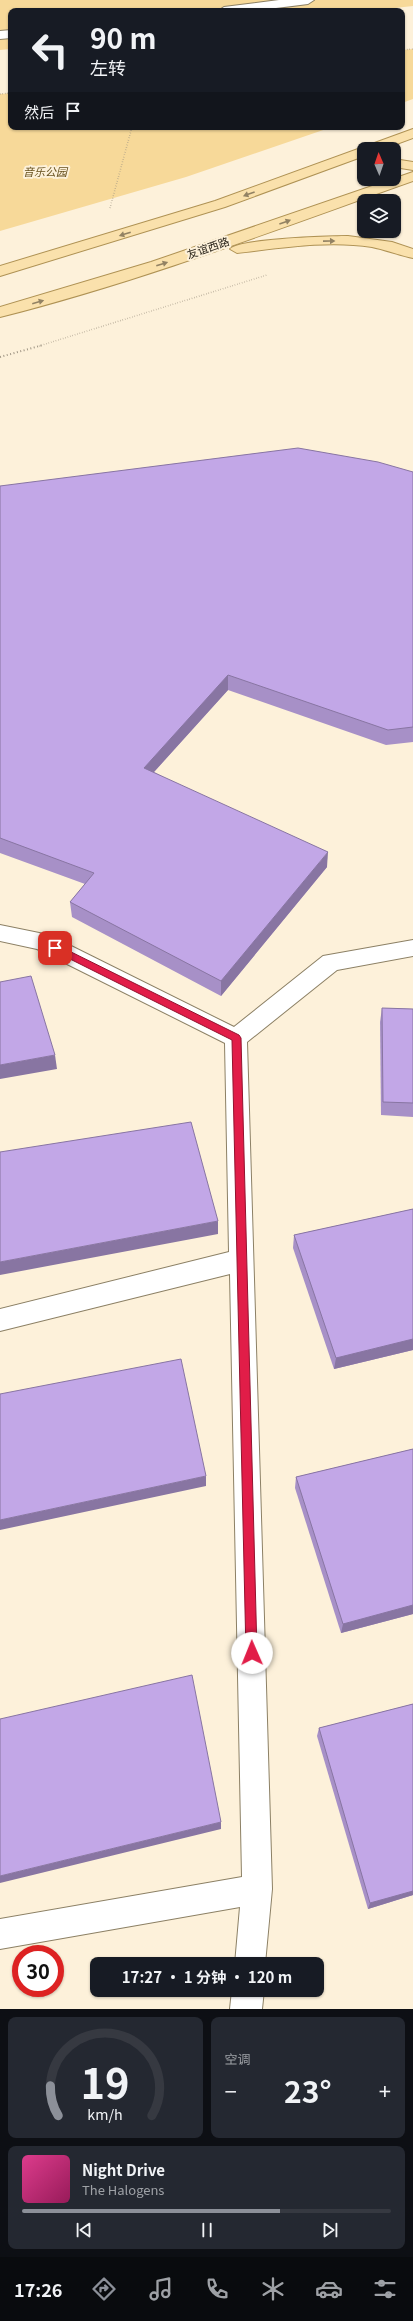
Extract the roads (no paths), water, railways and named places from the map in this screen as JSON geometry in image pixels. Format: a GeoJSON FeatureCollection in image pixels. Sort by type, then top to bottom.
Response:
{"type":"FeatureCollection","features":[{"type":"Feature","properties":{"kind":"main road"},"geometry":{"type":"LineString","coordinates":[[389,142],[413,133]]}},
{"type":"Feature","properties":{"kind":"main road"},"geometry":{"type":"LineString","coordinates":[[0,271],[220,204],[357,154]]}},
{"type":"Feature","properties":{"kind":"main road"},"geometry":{"type":"LineString","coordinates":[[314,170],[357,164]]}},
{"type":"Feature","properties":{"kind":"main road"},"geometry":{"type":"LineString","coordinates":[[401,164],[413,166]]}},
{"type":"Feature","properties":{"kind":"main road","name":"友谊西路"},"geometry":{"type":"LineString","coordinates":[[0,312],[110,281],[413,176]]}},
{"type":"Feature","properties":{"kind":"main road"},"geometry":{"type":"LineString","coordinates":[[179,258],[264,245],[325,241],[375,243],[398,248],[413,254]]}},
{"type":"Feature","properties":{"kind":"street"},"geometry":{"type":"LineString","coordinates":[[247,8],[308,0]]}},
{"type":"Feature","properties":{"kind":"street"},"geometry":{"type":"LineString","coordinates":[[0,933],[41,941],[236,1038]]}},
{"type":"Feature","properties":{"kind":"street"},"geometry":{"type":"LineString","coordinates":[[236,1038],[331,962],[413,948]]}},
{"type":"Feature","properties":{"kind":"street"},"geometry":{"type":"LineString","coordinates":[[236,1038],[243,1260],[257,1889],[251,1957]]}},
{"type":"Feature","properties":{"kind":"street"},"geometry":{"type":"LineString","coordinates":[[0,1320],[243,1260]]}},
{"type":"Feature","properties":{"kind":"street"},"geometry":{"type":"LineString","coordinates":[[0,1934],[257,1889]]}},
{"type":"Feature","properties":{"kind":"street"},"geometry":{"type":"LineString","coordinates":[[246,2009],[247,1997]]}},
{"type":"Feature","properties":{"kind":"park label","name":"音乐公园"},"geometry":{"type":"Point","coordinates":[45,172]}}]}
